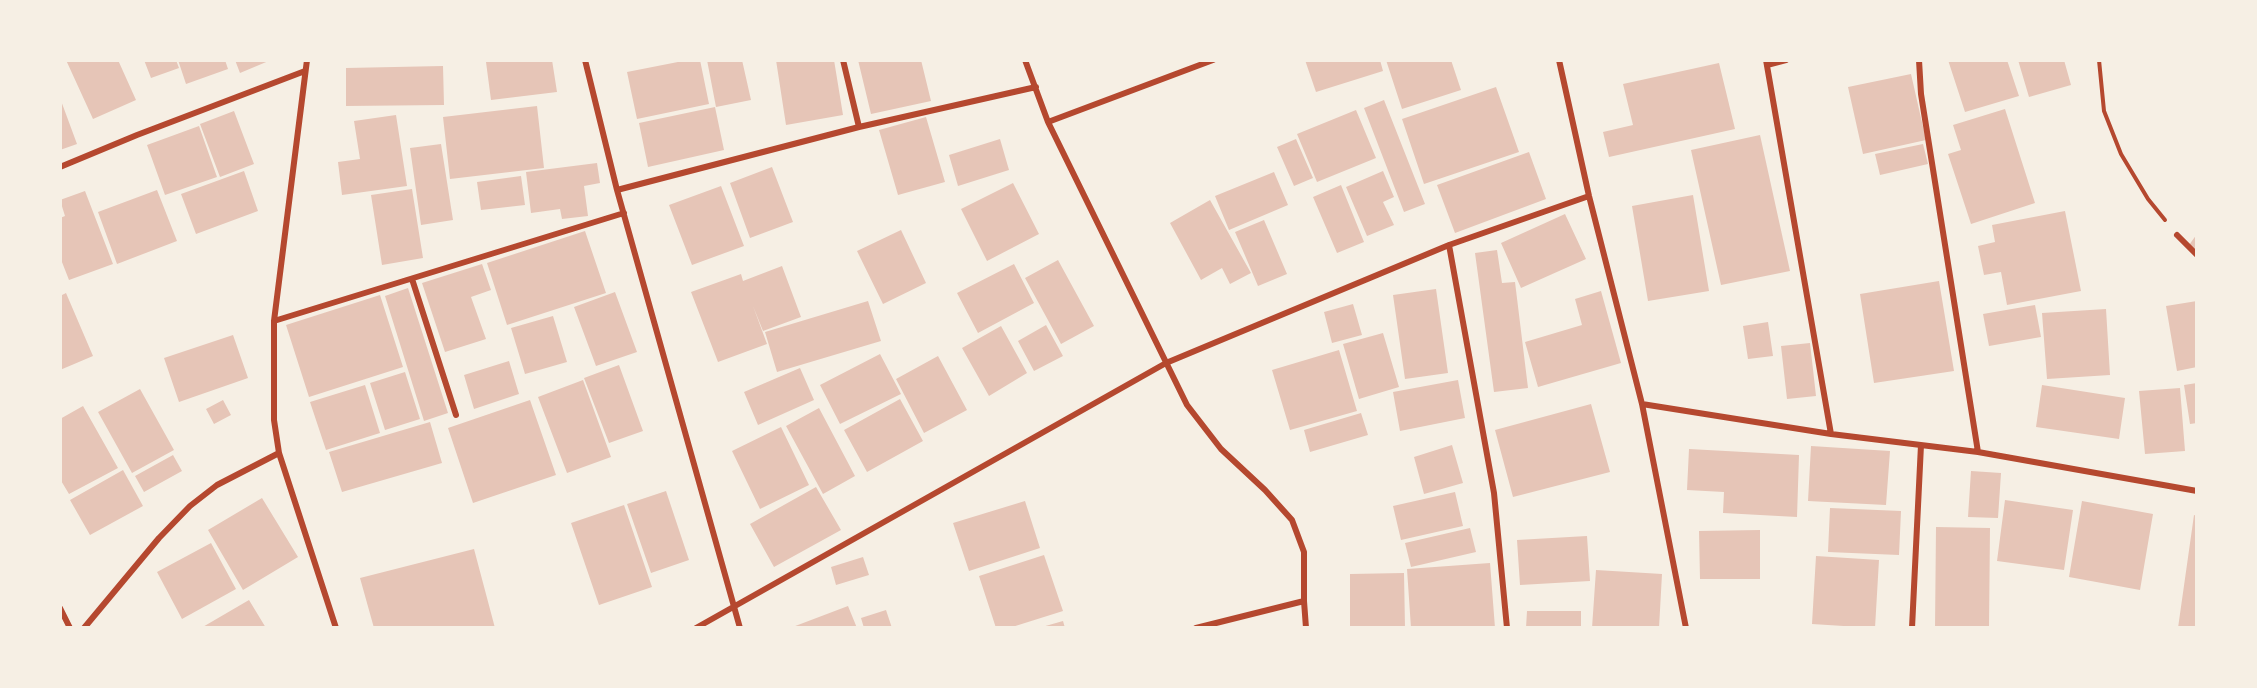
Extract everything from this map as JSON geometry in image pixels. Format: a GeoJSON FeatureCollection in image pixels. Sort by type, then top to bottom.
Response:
{"type":"FeatureCollection","features":[{"type":"Feature","properties":{"kind":"street"},"geometry":{"type":"LineString","coordinates":[[307,60],[274,321],[274,420],[279,453],[336,628]]}},
{"type":"Feature","properties":{"kind":"street"},"geometry":{"type":"LineString","coordinates":[[585,60],[617,190],[740,628]]}},
{"type":"Feature","properties":{"kind":"street"},"geometry":{"type":"LineString","coordinates":[[843,60],[859,127]]}},
{"type":"Feature","properties":{"kind":"street"},"geometry":{"type":"LineString","coordinates":[[1025,60],[1048,122],[1187,405],[1221,449],[1265,490],[1292,520],[1304,552],[1306,628]]}},
{"type":"Feature","properties":{"kind":"street"},"geometry":{"type":"LineString","coordinates":[[1048,122],[1213,60]]}},
{"type":"Feature","properties":{"kind":"street"},"geometry":{"type":"LineString","coordinates":[[1559,60],[1589,196],[1642,404],[1686,628]]}},
{"type":"Feature","properties":{"kind":"street"},"geometry":{"type":"LineString","coordinates":[[1786,60],[1766,62],[1831,434]]}},
{"type":"Feature","properties":{"kind":"street"},"geometry":{"type":"LineString","coordinates":[[1919,60],[1921,94],[1978,452]]}},
{"type":"Feature","properties":{"kind":"street"},"geometry":{"type":"LineString","coordinates":[[60,167],[305,71]]}},
{"type":"Feature","properties":{"kind":"street"},"geometry":{"type":"LineString","coordinates":[[617,190],[859,127],[1036,87]]}},
{"type":"Feature","properties":{"kind":"street"},"geometry":{"type":"LineString","coordinates":[[696,628],[1166,363],[1449,245],[1589,196]]}},
{"type":"Feature","properties":{"kind":"street"},"geometry":{"type":"LineString","coordinates":[[274,321],[624,213]]}},
{"type":"Feature","properties":{"kind":"street"},"geometry":{"type":"LineString","coordinates":[[2176,235],[2197,255]]}},
{"type":"Feature","properties":{"kind":"street"},"geometry":{"type":"LineString","coordinates":[[1449,245],[1494,493],[1507,628]]}},
{"type":"Feature","properties":{"kind":"street"},"geometry":{"type":"LineString","coordinates":[[412,279],[456,416]]}},
{"type":"Feature","properties":{"kind":"street"},"geometry":{"type":"LineString","coordinates":[[1642,404],[1831,434],[1978,452],[2197,490]]}},
{"type":"Feature","properties":{"kind":"street"},"geometry":{"type":"LineString","coordinates":[[1912,628],[1922,445]]}},
{"type":"Feature","properties":{"kind":"street"},"geometry":{"type":"LineString","coordinates":[[84,628],[159,538],[190,506],[217,485],[279,453]]}},
{"type":"Feature","properties":{"kind":"street"},"geometry":{"type":"LineString","coordinates":[[1196,628],[1304,601]]}},
{"type":"Feature","properties":{"kind":"street"},"geometry":{"type":"LineString","coordinates":[[60,608],[70,628]]}},
{"type":"Feature","properties":{"kind":"path"},"geometry":{"type":"LineString","coordinates":[[2099,60],[2104,111],[2121,154],[2148,199],[2176,235]]}},
{"type":"Feature","properties":{"kind":"building"},"geometry":{"type":"Polygon","coordinates":[[[66,60],[118,60],[136,100],[93,119],[66,60]]]}},
{"type":"Feature","properties":{"kind":"building"},"geometry":{"type":"Polygon","coordinates":[[[144,60],[176,60],[179,68],[151,78],[144,60]]]}},
{"type":"Feature","properties":{"kind":"building"},"geometry":{"type":"Polygon","coordinates":[[[178,60],[225,60],[228,69],[186,84],[178,60]]]}},
{"type":"Feature","properties":{"kind":"building"},"geometry":{"type":"Polygon","coordinates":[[[235,60],[271,60],[240,73],[235,60]]]}},
{"type":"Feature","properties":{"kind":"building"},"geometry":{"type":"Polygon","coordinates":[[[552,60],[557,92],[491,100],[486,62],[552,60]]]}},
{"type":"Feature","properties":{"kind":"building"},"geometry":{"type":"Polygon","coordinates":[[[688,60],[700,60],[709,104],[637,119],[627,72],[688,60]]]}},
{"type":"Feature","properties":{"kind":"building"},"geometry":{"type":"Polygon","coordinates":[[[707,60],[742,60],[751,100],[716,107],[707,60]]]}},
{"type":"Feature","properties":{"kind":"building"},"geometry":{"type":"Polygon","coordinates":[[[776,60],[834,60],[843,115],[786,125],[776,60]]]}},
{"type":"Feature","properties":{"kind":"building"},"geometry":{"type":"Polygon","coordinates":[[[858,60],[921,60],[931,101],[871,114],[858,60]]]}},
{"type":"Feature","properties":{"kind":"building"},"geometry":{"type":"Polygon","coordinates":[[[1305,60],[1380,60],[1383,71],[1316,92],[1305,60]]]}},
{"type":"Feature","properties":{"kind":"building"},"geometry":{"type":"Polygon","coordinates":[[[1386,60],[1451,60],[1461,90],[1402,109],[1386,60]]]}},
{"type":"Feature","properties":{"kind":"building"},"geometry":{"type":"Polygon","coordinates":[[[1948,60],[2007,60],[2019,96],[1965,112],[1948,60]]]}},
{"type":"Feature","properties":{"kind":"building"},"geometry":{"type":"Polygon","coordinates":[[[2018,60],[2064,60],[2071,85],[2029,97],[2018,60]]]}},
{"type":"Feature","properties":{"kind":"building"},"geometry":{"type":"Polygon","coordinates":[[[1719,63],[1735,129],[1609,157],[1603,132],[1633,125],[1623,84],[1719,63]]]}},
{"type":"Feature","properties":{"kind":"building"},"geometry":{"type":"Polygon","coordinates":[[[443,66],[444,105],[346,106],[346,68],[443,66]]]}},
{"type":"Feature","properties":{"kind":"building"},"geometry":{"type":"Polygon","coordinates":[[[1911,74],[1926,140],[1863,154],[1848,87],[1911,74]]]}},
{"type":"Feature","properties":{"kind":"building"},"geometry":{"type":"Polygon","coordinates":[[[1496,87],[1519,152],[1424,184],[1402,119],[1496,87]]]}},
{"type":"Feature","properties":{"kind":"building"},"geometry":{"type":"Polygon","coordinates":[[[60,98],[77,144],[60,150],[60,98]]]}},
{"type":"Feature","properties":{"kind":"building"},"geometry":{"type":"Polygon","coordinates":[[[1384,100],[1425,204],[1404,212],[1364,108],[1384,100]]]}},
{"type":"Feature","properties":{"kind":"building"},"geometry":{"type":"Polygon","coordinates":[[[537,106],[544,168],[450,179],[443,117],[537,106]]]}},
{"type":"Feature","properties":{"kind":"building"},"geometry":{"type":"Polygon","coordinates":[[[715,107],[724,150],[648,167],[639,123],[715,107]]]}},
{"type":"Feature","properties":{"kind":"building"},"geometry":{"type":"Polygon","coordinates":[[[2005,109],[2035,203],[1971,224],[1948,154],[1961,150],[1953,125],[2005,109]]]}},
{"type":"Feature","properties":{"kind":"building"},"geometry":{"type":"Polygon","coordinates":[[[1356,110],[1376,158],[1317,182],[1297,134],[1356,110]]]}},
{"type":"Feature","properties":{"kind":"building"},"geometry":{"type":"Polygon","coordinates":[[[234,111],[254,164],[220,177],[200,124],[234,111]]]}},
{"type":"Feature","properties":{"kind":"building"},"geometry":{"type":"Polygon","coordinates":[[[396,115],[407,186],[342,195],[338,162],[360,159],[354,121],[396,115]]]}},
{"type":"Feature","properties":{"kind":"building"},"geometry":{"type":"Polygon","coordinates":[[[926,117],[945,182],[898,195],[879,130],[926,117]]]}},
{"type":"Feature","properties":{"kind":"building"},"geometry":{"type":"Polygon","coordinates":[[[199,126],[217,177],[165,195],[147,145],[199,126]]]}},
{"type":"Feature","properties":{"kind":"building"},"geometry":{"type":"Polygon","coordinates":[[[1760,135],[1790,271],[1721,285],[1691,150],[1760,135]]]}},
{"type":"Feature","properties":{"kind":"building"},"geometry":{"type":"Polygon","coordinates":[[[1000,139],[1009,170],[958,186],[949,155],[1000,139]]]}},
{"type":"Feature","properties":{"kind":"building"},"geometry":{"type":"Polygon","coordinates":[[[1296,139],[1313,178],[1294,186],[1277,147],[1296,139]]]}},
{"type":"Feature","properties":{"kind":"building"},"geometry":{"type":"Polygon","coordinates":[[[441,144],[453,220],[421,225],[410,148],[441,144]]]}},
{"type":"Feature","properties":{"kind":"building"},"geometry":{"type":"Polygon","coordinates":[[[1923,144],[1928,164],[1880,175],[1875,154],[1923,144]]]}},
{"type":"Feature","properties":{"kind":"building"},"geometry":{"type":"Polygon","coordinates":[[[1529,152],[1546,199],[1455,233],[1437,185],[1529,152]]]}},
{"type":"Feature","properties":{"kind":"building"},"geometry":{"type":"Polygon","coordinates":[[[597,163],[600,183],[584,186],[588,216],[562,219],[560,209],[531,213],[526,172],[597,163]]]}},
{"type":"Feature","properties":{"kind":"building"},"geometry":{"type":"Polygon","coordinates":[[[772,167],[793,222],[750,238],[730,183],[772,167]]]}},
{"type":"Feature","properties":{"kind":"building"},"geometry":{"type":"Polygon","coordinates":[[[244,171],[258,211],[196,234],[181,194],[244,171]]]}},
{"type":"Feature","properties":{"kind":"building"},"geometry":{"type":"Polygon","coordinates":[[[1383,171],[1394,197],[1383,202],[1394,225],[1367,236],[1346,187],[1383,171]]]}},
{"type":"Feature","properties":{"kind":"building"},"geometry":{"type":"Polygon","coordinates":[[[1274,172],[1288,205],[1229,230],[1215,196],[1274,172]]]}},
{"type":"Feature","properties":{"kind":"building"},"geometry":{"type":"Polygon","coordinates":[[[521,176],[525,205],[481,210],[477,182],[521,176]]]}},
{"type":"Feature","properties":{"kind":"building"},"geometry":{"type":"Polygon","coordinates":[[[1013,183],[1039,234],[987,261],[961,209],[1013,183]]]}},
{"type":"Feature","properties":{"kind":"building"},"geometry":{"type":"Polygon","coordinates":[[[1341,185],[1364,242],[1337,253],[1313,197],[1341,185]]]}},
{"type":"Feature","properties":{"kind":"building"},"geometry":{"type":"Polygon","coordinates":[[[721,186],[744,246],[692,265],[669,205],[721,186]]]}},
{"type":"Feature","properties":{"kind":"building"},"geometry":{"type":"Polygon","coordinates":[[[412,189],[423,258],[382,265],[371,195],[412,189]]]}},
{"type":"Feature","properties":{"kind":"building"},"geometry":{"type":"Polygon","coordinates":[[[157,190],[177,241],[117,264],[98,212],[157,190]]]}},
{"type":"Feature","properties":{"kind":"building"},"geometry":{"type":"Polygon","coordinates":[[[85,191],[113,264],[69,280],[60,257],[60,218],[65,216],[60,200],[85,191]]]}},
{"type":"Feature","properties":{"kind":"building"},"geometry":{"type":"Polygon","coordinates":[[[1693,195],[1709,291],[1648,301],[1632,206],[1693,195]]]}},
{"type":"Feature","properties":{"kind":"building"},"geometry":{"type":"Polygon","coordinates":[[[1210,200],[1251,273],[1230,284],[1222,268],[1201,280],[1170,223],[1210,200]]]}},
{"type":"Feature","properties":{"kind":"building"},"geometry":{"type":"Polygon","coordinates":[[[2065,211],[2081,291],[2007,305],[2001,272],[1984,275],[1978,246],[1995,242],[1992,225],[2065,211]]]}},
{"type":"Feature","properties":{"kind":"building"},"geometry":{"type":"Polygon","coordinates":[[[1565,214],[1586,259],[1521,288],[1501,243],[1565,214]]]}},
{"type":"Feature","properties":{"kind":"building"},"geometry":{"type":"Polygon","coordinates":[[[1264,220],[1287,274],[1258,286],[1235,232],[1264,220]]]}},
{"type":"Feature","properties":{"kind":"building"},"geometry":{"type":"Polygon","coordinates":[[[901,230],[926,283],[883,304],[857,251],[901,230]]]}},
{"type":"Feature","properties":{"kind":"building"},"geometry":{"type":"Polygon","coordinates":[[[585,231],[606,293],[507,325],[487,263],[585,231]]]}},
{"type":"Feature","properties":{"kind":"building"},"geometry":{"type":"Polygon","coordinates":[[[2197,234],[2197,251],[2189,245],[2197,234]]]}},
{"type":"Feature","properties":{"kind":"building"},"geometry":{"type":"Polygon","coordinates":[[[1497,250],[1502,283],[1515,282],[1528,388],[1494,392],[1475,253],[1497,250]]]}},
{"type":"Feature","properties":{"kind":"building"},"geometry":{"type":"Polygon","coordinates":[[[1058,260],[1094,326],[1061,344],[1025,278],[1058,260]]]}},
{"type":"Feature","properties":{"kind":"building"},"geometry":{"type":"Polygon","coordinates":[[[482,264],[491,290],[471,297],[486,339],[445,352],[422,283],[482,264]]]}},
{"type":"Feature","properties":{"kind":"building"},"geometry":{"type":"Polygon","coordinates":[[[1014,264],[1034,303],[978,333],[957,293],[1014,264]]]}},
{"type":"Feature","properties":{"kind":"building"},"geometry":{"type":"Polygon","coordinates":[[[782,266],[801,317],[763,331],[753,306],[767,344],[718,362],[691,292],[741,274],[743,281],[782,266]]]}},
{"type":"Feature","properties":{"kind":"building"},"geometry":{"type":"Polygon","coordinates":[[[1939,281],[1954,371],[1874,383],[1860,294],[1939,281]]]}},
{"type":"Feature","properties":{"kind":"building"},"geometry":{"type":"Polygon","coordinates":[[[408,288],[448,413],[424,421],[385,296],[408,288]]]}},
{"type":"Feature","properties":{"kind":"building"},"geometry":{"type":"Polygon","coordinates":[[[1436,289],[1448,373],[1405,379],[1393,295],[1436,289]]]}},
{"type":"Feature","properties":{"kind":"building"},"geometry":{"type":"Polygon","coordinates":[[[1601,291],[1621,363],[1538,387],[1525,342],[1582,325],[1575,299],[1601,291]]]}},
{"type":"Feature","properties":{"kind":"building"},"geometry":{"type":"Polygon","coordinates":[[[615,292],[637,352],[596,366],[574,307],[615,292]]]}},
{"type":"Feature","properties":{"kind":"building"},"geometry":{"type":"Polygon","coordinates":[[[66,293],[93,356],[60,370],[60,296],[66,293]]]}},
{"type":"Feature","properties":{"kind":"building"},"geometry":{"type":"Polygon","coordinates":[[[380,295],[403,367],[309,397],[286,325],[380,295]]]}},
{"type":"Feature","properties":{"kind":"building"},"geometry":{"type":"Polygon","coordinates":[[[868,301],[881,341],[777,372],[765,332],[868,301]]]}},
{"type":"Feature","properties":{"kind":"building"},"geometry":{"type":"Polygon","coordinates":[[[2197,301],[2197,367],[2177,371],[2166,306],[2197,301]]]}},
{"type":"Feature","properties":{"kind":"building"},"geometry":{"type":"Polygon","coordinates":[[[1353,304],[1362,335],[1332,343],[1324,312],[1353,304]]]}},
{"type":"Feature","properties":{"kind":"building"},"geometry":{"type":"Polygon","coordinates":[[[2035,305],[2041,337],[1989,346],[1983,314],[2035,305]]]}},
{"type":"Feature","properties":{"kind":"building"},"geometry":{"type":"Polygon","coordinates":[[[2106,309],[2110,375],[2047,379],[2042,313],[2106,309]]]}},
{"type":"Feature","properties":{"kind":"building"},"geometry":{"type":"Polygon","coordinates":[[[553,316],[567,362],[525,374],[511,328],[553,316]]]}},
{"type":"Feature","properties":{"kind":"building"},"geometry":{"type":"Polygon","coordinates":[[[1768,322],[1773,356],[1748,359],[1743,326],[1768,322]]]}},
{"type":"Feature","properties":{"kind":"building"},"geometry":{"type":"Polygon","coordinates":[[[1046,325],[1063,356],[1034,371],[1018,341],[1046,325]]]}},
{"type":"Feature","properties":{"kind":"building"},"geometry":{"type":"Polygon","coordinates":[[[1001,326],[1027,373],[989,396],[962,348],[1001,326]]]}},
{"type":"Feature","properties":{"kind":"building"},"geometry":{"type":"Polygon","coordinates":[[[1383,333],[1399,387],[1359,399],[1343,344],[1383,333]]]}},
{"type":"Feature","properties":{"kind":"building"},"geometry":{"type":"Polygon","coordinates":[[[233,335],[248,378],[179,402],[164,358],[233,335]]]}},
{"type":"Feature","properties":{"kind":"building"},"geometry":{"type":"Polygon","coordinates":[[[1810,343],[1816,396],[1787,399],[1781,346],[1810,343]]]}},
{"type":"Feature","properties":{"kind":"building"},"geometry":{"type":"Polygon","coordinates":[[[1339,350],[1357,411],[1290,430],[1272,370],[1339,350]]]}},
{"type":"Feature","properties":{"kind":"building"},"geometry":{"type":"Polygon","coordinates":[[[880,354],[901,394],[840,424],[820,385],[880,354]]]}},
{"type":"Feature","properties":{"kind":"building"},"geometry":{"type":"Polygon","coordinates":[[[938,356],[967,410],[924,433],[896,379],[938,356]]]}},
{"type":"Feature","properties":{"kind":"building"},"geometry":{"type":"Polygon","coordinates":[[[509,361],[519,394],[474,409],[464,375],[509,361]]]}},
{"type":"Feature","properties":{"kind":"building"},"geometry":{"type":"Polygon","coordinates":[[[619,365],[643,431],[609,443],[584,378],[619,365]]]}},
{"type":"Feature","properties":{"kind":"building"},"geometry":{"type":"Polygon","coordinates":[[[800,368],[814,400],[758,425],[744,392],[800,368]]]}},
{"type":"Feature","properties":{"kind":"building"},"geometry":{"type":"Polygon","coordinates":[[[405,372],[420,419],[385,430],[370,383],[405,372]]]}},
{"type":"Feature","properties":{"kind":"building"},"geometry":{"type":"Polygon","coordinates":[[[583,380],[611,457],[567,473],[538,397],[583,380]]]}},
{"type":"Feature","properties":{"kind":"building"},"geometry":{"type":"Polygon","coordinates":[[[1458,380],[1465,418],[1400,431],[1393,392],[1458,380]]]}},
{"type":"Feature","properties":{"kind":"building"},"geometry":{"type":"Polygon","coordinates":[[[2197,383],[2197,423],[2190,424],[2184,385],[2197,383]]]}},
{"type":"Feature","properties":{"kind":"building"},"geometry":{"type":"Polygon","coordinates":[[[365,385],[380,433],[326,450],[310,402],[365,385]]]}},
{"type":"Feature","properties":{"kind":"building"},"geometry":{"type":"Polygon","coordinates":[[[2042,385],[2125,398],[2119,439],[2036,427],[2042,385]]]}},
{"type":"Feature","properties":{"kind":"building"},"geometry":{"type":"Polygon","coordinates":[[[2180,388],[2185,451],[2145,454],[2139,391],[2180,388]]]}},
{"type":"Feature","properties":{"kind":"building"},"geometry":{"type":"Polygon","coordinates":[[[140,389],[174,450],[132,473],[98,412],[140,389]]]}},
{"type":"Feature","properties":{"kind":"building"},"geometry":{"type":"Polygon","coordinates":[[[900,399],[923,441],[867,472],[844,430],[900,399]]]}},
{"type":"Feature","properties":{"kind":"building"},"geometry":{"type":"Polygon","coordinates":[[[223,400],[231,415],[214,424],[206,409],[223,400]]]}},
{"type":"Feature","properties":{"kind":"building"},"geometry":{"type":"Polygon","coordinates":[[[530,400],[556,475],[473,503],[448,428],[530,400]]]}},
{"type":"Feature","properties":{"kind":"building"},"geometry":{"type":"Polygon","coordinates":[[[1591,404],[1610,472],[1513,497],[1495,430],[1591,404]]]}},
{"type":"Feature","properties":{"kind":"building"},"geometry":{"type":"Polygon","coordinates":[[[83,406],[118,468],[69,494],[60,479],[60,419],[83,406]]]}},
{"type":"Feature","properties":{"kind":"building"},"geometry":{"type":"Polygon","coordinates":[[[819,408],[855,476],[823,494],[786,426],[819,408]]]}},
{"type":"Feature","properties":{"kind":"building"},"geometry":{"type":"Polygon","coordinates":[[[1361,413],[1368,435],[1310,452],[1304,430],[1361,413]]]}},
{"type":"Feature","properties":{"kind":"building"},"geometry":{"type":"Polygon","coordinates":[[[430,422],[442,463],[342,492],[329,452],[430,422]]]}},
{"type":"Feature","properties":{"kind":"building"},"geometry":{"type":"Polygon","coordinates":[[[781,427],[809,485],[760,509],[732,451],[781,427]]]}},
{"type":"Feature","properties":{"kind":"building"},"geometry":{"type":"Polygon","coordinates":[[[1452,445],[1463,483],[1424,494],[1414,457],[1452,445]]]}},
{"type":"Feature","properties":{"kind":"building"},"geometry":{"type":"Polygon","coordinates":[[[1811,446],[1890,451],[1886,505],[1808,501],[1811,446]]]}},
{"type":"Feature","properties":{"kind":"building"},"geometry":{"type":"Polygon","coordinates":[[[1689,449],[1799,455],[1797,517],[1723,513],[1724,492],[1687,490],[1689,449]]]}},
{"type":"Feature","properties":{"kind":"building"},"geometry":{"type":"Polygon","coordinates":[[[173,455],[182,471],[144,492],[135,476],[173,455]]]}},
{"type":"Feature","properties":{"kind":"building"},"geometry":{"type":"Polygon","coordinates":[[[123,470],[143,506],[90,535],[70,500],[123,470]]]}},
{"type":"Feature","properties":{"kind":"building"},"geometry":{"type":"Polygon","coordinates":[[[1971,471],[2001,473],[1998,518],[1968,517],[1971,471]]]}},
{"type":"Feature","properties":{"kind":"building"},"geometry":{"type":"Polygon","coordinates":[[[816,487],[841,530],[774,567],[750,524],[816,487]]]}},
{"type":"Feature","properties":{"kind":"building"},"geometry":{"type":"Polygon","coordinates":[[[666,491],[689,560],[651,573],[627,504],[666,491]]]}},
{"type":"Feature","properties":{"kind":"building"},"geometry":{"type":"Polygon","coordinates":[[[1455,492],[1463,526],[1401,540],[1393,506],[1455,492]]]}},
{"type":"Feature","properties":{"kind":"building"},"geometry":{"type":"Polygon","coordinates":[[[262,498],[298,557],[243,590],[208,530],[262,498]]]}},
{"type":"Feature","properties":{"kind":"building"},"geometry":{"type":"Polygon","coordinates":[[[2005,500],[2073,510],[2064,570],[1997,561],[2005,500]]]}},
{"type":"Feature","properties":{"kind":"building"},"geometry":{"type":"Polygon","coordinates":[[[1025,501],[1040,548],[969,571],[953,523],[1025,501]]]}},
{"type":"Feature","properties":{"kind":"building"},"geometry":{"type":"Polygon","coordinates":[[[2082,501],[2153,514],[2140,590],[2069,577],[2082,501]]]}},
{"type":"Feature","properties":{"kind":"building"},"geometry":{"type":"Polygon","coordinates":[[[624,505],[652,587],[599,605],[571,523],[624,505]]]}},
{"type":"Feature","properties":{"kind":"building"},"geometry":{"type":"Polygon","coordinates":[[[1830,508],[1901,511],[1899,555],[1828,552],[1830,508]]]}},
{"type":"Feature","properties":{"kind":"building"},"geometry":{"type":"Polygon","coordinates":[[[2194,515],[2197,516],[2197,628],[2178,628],[2194,515]]]}},
{"type":"Feature","properties":{"kind":"building"},"geometry":{"type":"Polygon","coordinates":[[[1936,527],[1990,528],[1989,628],[1935,628],[1936,527]]]}},
{"type":"Feature","properties":{"kind":"building"},"geometry":{"type":"Polygon","coordinates":[[[1470,528],[1476,552],[1411,567],[1405,543],[1470,528]]]}},
{"type":"Feature","properties":{"kind":"building"},"geometry":{"type":"Polygon","coordinates":[[[1760,530],[1760,579],[1700,579],[1699,531],[1760,530]]]}},
{"type":"Feature","properties":{"kind":"building"},"geometry":{"type":"Polygon","coordinates":[[[1587,536],[1590,581],[1520,585],[1517,540],[1587,536]]]}},
{"type":"Feature","properties":{"kind":"building"},"geometry":{"type":"Polygon","coordinates":[[[211,543],[236,589],[182,619],[157,572],[211,543]]]}},
{"type":"Feature","properties":{"kind":"building"},"geometry":{"type":"Polygon","coordinates":[[[474,549],[495,628],[374,628],[360,578],[474,549]]]}},
{"type":"Feature","properties":{"kind":"building"},"geometry":{"type":"Polygon","coordinates":[[[1044,555],[1063,611],[1009,628],[996,628],[979,576],[1044,555]]]}},
{"type":"Feature","properties":{"kind":"building"},"geometry":{"type":"Polygon","coordinates":[[[1816,556],[1879,560],[1875,628],[1812,624],[1816,556]]]}},
{"type":"Feature","properties":{"kind":"building"},"geometry":{"type":"Polygon","coordinates":[[[863,557],[869,575],[836,585],[831,567],[863,557]]]}},
{"type":"Feature","properties":{"kind":"building"},"geometry":{"type":"Polygon","coordinates":[[[1490,563],[1495,628],[1411,628],[1407,569],[1490,563]]]}},
{"type":"Feature","properties":{"kind":"building"},"geometry":{"type":"Polygon","coordinates":[[[1596,570],[1662,574],[1659,628],[1592,628],[1596,570]]]}},
{"type":"Feature","properties":{"kind":"building"},"geometry":{"type":"Polygon","coordinates":[[[1404,573],[1405,628],[1350,628],[1350,574],[1404,573]]]}},
{"type":"Feature","properties":{"kind":"building"},"geometry":{"type":"Polygon","coordinates":[[[249,600],[266,628],[201,628],[249,600]]]}},
{"type":"Feature","properties":{"kind":"building"},"geometry":{"type":"Polygon","coordinates":[[[848,606],[857,628],[790,628],[848,606]]]}},
{"type":"Feature","properties":{"kind":"building"},"geometry":{"type":"Polygon","coordinates":[[[886,610],[892,628],[864,628],[861,618],[886,610]]]}},
{"type":"Feature","properties":{"kind":"building"},"geometry":{"type":"Polygon","coordinates":[[[1527,611],[1581,611],[1581,628],[1526,628],[1527,611]]]}},
{"type":"Feature","properties":{"kind":"building"},"geometry":{"type":"Polygon","coordinates":[[[1063,621],[1065,628],[1042,628],[1042,627],[1063,621]]]}}]}
